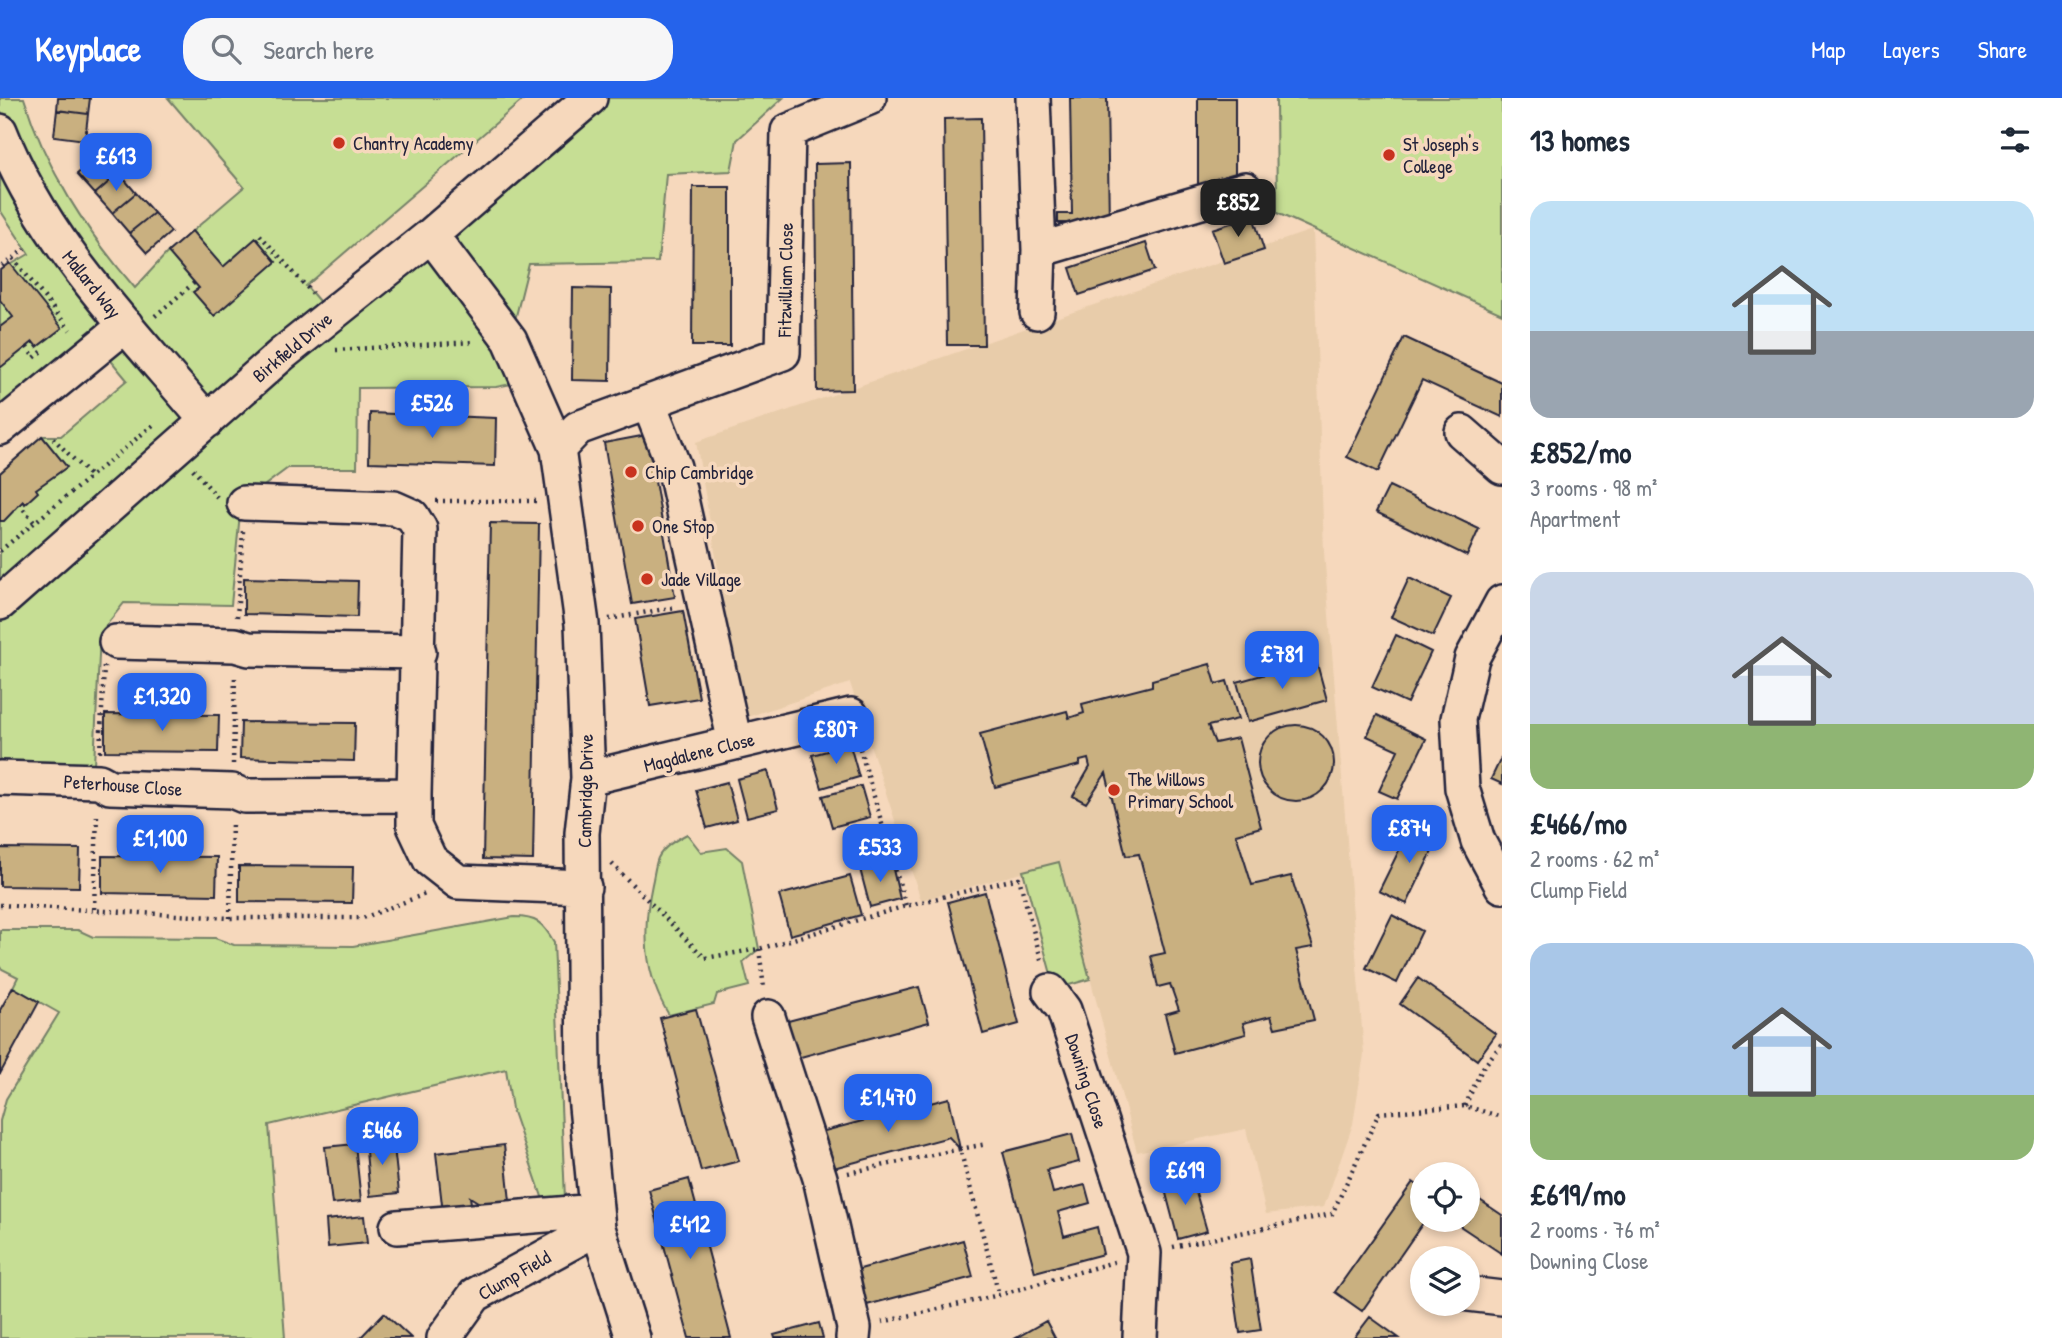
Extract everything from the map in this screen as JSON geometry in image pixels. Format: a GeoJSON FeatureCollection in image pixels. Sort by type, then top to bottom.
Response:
{"type":"FeatureCollection","features":[{"type":"Feature","properties":{"kind":"street","name":"Birkfield Drive"},"geometry":{"type":"LineString","coordinates":[[0,603],[207,421],[331,315],[431,235],[590,98]]}},
{"type":"Feature","properties":{"kind":"street","name":"Fitzwilliam Close"},"geometry":{"type":"LineString","coordinates":[[558,449],[578,428],[783,353],[788,131],[869,98]]}},
{"type":"Feature","properties":{"kind":"street"},"geometry":{"type":"LineString","coordinates":[[1034,98],[1039,250],[1037,313]]}},
{"type":"Feature","properties":{"kind":"street","name":"Mallard Way"},"geometry":{"type":"LineString","coordinates":[[0,131],[32,201],[61,245],[207,421]]}},
{"type":"Feature","properties":{"kind":"street"},"geometry":{"type":"LineString","coordinates":[[1039,250],[1245,189]]}},
{"type":"Feature","properties":{"kind":"street","name":"Cambridge Drive"},"geometry":{"type":"LineString","coordinates":[[431,235],[510,340],[558,449],[582,624],[588,778],[582,833],[584,1086],[597,1220],[633,1338]]}},
{"type":"Feature","properties":{"kind":"street"},"geometry":{"type":"LineString","coordinates":[[0,428],[130,330]]}},
{"type":"Feature","properties":{"kind":"street"},"geometry":{"type":"LineString","coordinates":[[649,404],[674,467],[735,743]]}},
{"type":"Feature","properties":{"kind":"street"},"geometry":{"type":"LineString","coordinates":[[1462,432],[1502,467]]}},
{"type":"Feature","properties":{"kind":"street"},"geometry":{"type":"LineString","coordinates":[[244,503],[394,508],[412,516],[420,529],[414,826],[430,860],[458,882],[584,887]]}},
{"type":"Feature","properties":{"kind":"street"},"geometry":{"type":"LineString","coordinates":[[1501,608],[1472,658],[1458,719],[1462,788],[1478,841],[1502,886]]}},
{"type":"Feature","properties":{"kind":"street"},"geometry":{"type":"LineString","coordinates":[[116,642],[236,645],[249,649],[419,652]]}},
{"type":"Feature","properties":{"kind":"street","name":"Magdalene Close"},"geometry":{"type":"LineString","coordinates":[[588,778],[850,715]]}},
{"type":"Feature","properties":{"kind":"street","name":"Peterhouse Close"},"geometry":{"type":"LineString","coordinates":[[0,778],[99,781],[110,787],[233,791],[244,796],[414,796]]}},
{"type":"Feature","properties":{"kind":"street","name":"Downing Close"},"geometry":{"type":"LineString","coordinates":[[1050,991],[1064,1010],[1144,1253],[1140,1338]]}},
{"type":"Feature","properties":{"kind":"street"},"geometry":{"type":"LineString","coordinates":[[768,1017],[820,1178],[853,1333]]}},
{"type":"Feature","properties":{"kind":"street"},"geometry":{"type":"LineString","coordinates":[[397,1227],[597,1220]]}},
{"type":"Feature","properties":{"kind":"street","name":"Clump Field"},"geometry":{"type":"LineString","coordinates":[[444,1338],[475,1295],[597,1220]]}},
{"type":"Feature","properties":{"kind":"street"},"geometry":{"type":"LineString","coordinates":[[1480,1295],[1502,1298]]}},
{"type":"Feature","properties":{"kind":"path"},"geometry":{"type":"LineString","coordinates":[[260,235],[331,315]]}},
{"type":"Feature","properties":{"kind":"path"},"geometry":{"type":"LineString","coordinates":[[2,267],[26,249]]}},
{"type":"Feature","properties":{"kind":"path"},"geometry":{"type":"LineString","coordinates":[[13,258],[70,330]]}},
{"type":"Feature","properties":{"kind":"path"},"geometry":{"type":"LineString","coordinates":[[130,330],[194,283]]}},
{"type":"Feature","properties":{"kind":"path"},"geometry":{"type":"LineString","coordinates":[[61,337],[103,298]]}},
{"type":"Feature","properties":{"kind":"path"},"geometry":{"type":"LineString","coordinates":[[332,350],[510,340]]}},
{"type":"Feature","properties":{"kind":"path"},"geometry":{"type":"LineString","coordinates":[[27,347],[34,358],[52,344]]}},
{"type":"Feature","properties":{"kind":"path"},"geometry":{"type":"LineString","coordinates":[[0,551],[157,422]]}},
{"type":"Feature","properties":{"kind":"path"},"geometry":{"type":"LineString","coordinates":[[53,438],[90,476]]}},
{"type":"Feature","properties":{"kind":"path"},"geometry":{"type":"LineString","coordinates":[[412,516],[431,501],[540,501],[541,488]]}},
{"type":"Feature","properties":{"kind":"path"},"geometry":{"type":"LineString","coordinates":[[230,918],[236,645],[244,503]]}},
{"type":"Feature","properties":{"kind":"path"},"geometry":{"type":"LineString","coordinates":[[19,505],[34,523]]}},
{"type":"Feature","properties":{"kind":"path"},"geometry":{"type":"LineString","coordinates":[[582,624],[705,602]]}},
{"type":"Feature","properties":{"kind":"path"},"geometry":{"type":"LineString","coordinates":[[850,715],[906,906]]}},
{"type":"Feature","properties":{"kind":"path"},"geometry":{"type":"LineString","coordinates":[[582,833],[705,958],[759,949],[906,906],[1019,878],[1050,991]]}},
{"type":"Feature","properties":{"kind":"path"},"geometry":{"type":"LineString","coordinates":[[0,905],[230,918],[363,918],[458,882]]}},
{"type":"Feature","properties":{"kind":"path"},"geometry":{"type":"LineString","coordinates":[[759,949],[768,1017]]}},
{"type":"Feature","properties":{"kind":"path"},"geometry":{"type":"LineString","coordinates":[[1465,1106],[1482,1069],[1502,1043]]}},
{"type":"Feature","properties":{"kind":"path"},"geometry":{"type":"LineString","coordinates":[[853,1333],[1144,1253],[1332,1214],[1379,1114],[1465,1106],[1502,1117]]}},
{"type":"Feature","properties":{"kind":"path"},"geometry":{"type":"LineString","coordinates":[[820,1178],[987,1144]]}},
{"type":"Feature","properties":{"kind":"path"},"geometry":{"type":"LineString","coordinates":[[960,1149],[999,1295]]}},
{"type":"Feature","properties":{"kind":"shaded area","name":"The Willows Primary School"},"geometry":{"type":"Polygon","coordinates":[[[1276,98],[1502,98],[1502,314],[1313,230],[1324,552],[1364,1054],[1353,1124],[1324,1207],[1266,1214],[1246,1129],[1137,1152],[1059,863],[921,900],[850,683],[744,718],[696,442],[1312,230],[1277,213],[1276,98]]]}},
{"type":"Feature","properties":{"kind":"green space"},"geometry":{"type":"Polygon","coordinates":[[[0,98],[24,98],[44,150],[69,199],[135,288],[168,252],[244,187],[168,98],[525,98],[306,286],[331,315],[590,98],[783,98],[737,140],[731,171],[666,174],[658,262],[529,264],[510,340],[527,381],[496,387],[358,388],[357,468],[288,468],[241,503],[231,605],[124,603],[100,633],[94,765],[0,762],[0,473],[42,436],[61,436],[127,380],[99,346],[0,417],[0,271],[29,254],[0,210],[0,98]]]}},
{"type":"Feature","properties":{"kind":"green space","name":"St Joseph's College"},"geometry":{"type":"Polygon","coordinates":[[[1276,98],[1502,98],[1502,314],[1277,213],[1276,98]]]}},
{"type":"Feature","properties":{"kind":"green space"},"geometry":{"type":"Polygon","coordinates":[[[687,834],[701,852],[727,848],[742,861],[759,949],[743,962],[749,986],[717,994],[714,1004],[669,1015],[654,984],[650,968],[647,919],[658,858],[667,847],[687,834]]]}},
{"type":"Feature","properties":{"kind":"green space"},"geometry":{"type":"Polygon","coordinates":[[[1059,862],[1090,979],[1055,989],[1023,871],[1059,862]]]}},
{"type":"Feature","properties":{"kind":"green space"},"geometry":{"type":"Polygon","coordinates":[[[514,917],[538,922],[554,942],[566,1222],[550,1220],[512,1109],[506,1069],[269,1125],[285,1338],[0,1338],[0,1121],[6,1099],[59,1013],[13,987],[18,977],[0,968],[0,930],[78,930],[93,937],[215,938],[234,945],[353,946],[514,917]]]}},
{"type":"Feature","properties":{"kind":"building"},"geometry":{"type":"Polygon","coordinates":[[[58,98],[90,98],[88,114],[57,110],[58,98]]]}},
{"type":"Feature","properties":{"kind":"building"},"geometry":{"type":"Polygon","coordinates":[[[1070,98],[1107,98],[1109,223],[1058,223],[1058,214],[1072,214],[1070,98]]]}},
{"type":"Feature","properties":{"kind":"building"},"geometry":{"type":"Polygon","coordinates":[[[1198,98],[1235,98],[1235,189],[1198,189],[1198,98]]]}},
{"type":"Feature","properties":{"kind":"building"},"geometry":{"type":"Polygon","coordinates":[[[57,110],[88,114],[85,140],[54,136],[57,110]]]}},
{"type":"Feature","properties":{"kind":"building"},"geometry":{"type":"Polygon","coordinates":[[[981,118],[984,345],[947,345],[944,119],[981,118]]]}},
{"type":"Feature","properties":{"kind":"building"},"geometry":{"type":"Polygon","coordinates":[[[102,153],[119,173],[95,194],[77,174],[102,153]]]}},
{"type":"Feature","properties":{"kind":"building"},"geometry":{"type":"Polygon","coordinates":[[[851,163],[853,390],[817,391],[815,164],[851,163]]]}},
{"type":"Feature","properties":{"kind":"building"},"geometry":{"type":"Polygon","coordinates":[[[119,173],[136,193],[112,213],[95,194],[119,173]]]}},
{"type":"Feature","properties":{"kind":"building"},"geometry":{"type":"Polygon","coordinates":[[[693,187],[730,187],[730,346],[692,346],[693,187]]]}},
{"type":"Feature","properties":{"kind":"building"},"geometry":{"type":"Polygon","coordinates":[[[136,193],[154,213],[129,233],[112,213],[136,193]]]}},
{"type":"Feature","properties":{"kind":"building"},"geometry":{"type":"Polygon","coordinates":[[[154,213],[171,232],[147,253],[129,233],[154,213]]]}},
{"type":"Feature","properties":{"kind":"building"},"geometry":{"type":"Polygon","coordinates":[[[1253,216],[1264,250],[1224,263],[1212,229],[1253,216]]]}},
{"type":"Feature","properties":{"kind":"building"},"geometry":{"type":"Polygon","coordinates":[[[192,231],[223,267],[256,238],[276,262],[214,316],[193,292],[199,288],[168,252],[192,231]]]}},
{"type":"Feature","properties":{"kind":"building"},"geometry":{"type":"Polygon","coordinates":[[[1146,243],[1155,270],[1079,295],[1070,268],[1146,243]]]}},
{"type":"Feature","properties":{"kind":"building"},"geometry":{"type":"Polygon","coordinates":[[[10,263],[62,328],[37,347],[33,342],[0,368],[0,327],[13,317],[0,300],[0,271],[10,263]]]}},
{"type":"Feature","properties":{"kind":"building"},"geometry":{"type":"Polygon","coordinates":[[[573,288],[611,289],[610,381],[572,380],[573,288]]]}},
{"type":"Feature","properties":{"kind":"building"},"geometry":{"type":"Polygon","coordinates":[[[1404,337],[1502,383],[1502,417],[1422,380],[1378,472],[1347,457],[1404,337]]]}},
{"type":"Feature","properties":{"kind":"building"},"geometry":{"type":"Polygon","coordinates":[[[370,413],[496,418],[495,466],[369,462],[370,413]]]}},
{"type":"Feature","properties":{"kind":"building"},"geometry":{"type":"Polygon","coordinates":[[[647,435],[675,597],[632,604],[604,443],[647,435]]]}},
{"type":"Feature","properties":{"kind":"building"},"geometry":{"type":"Polygon","coordinates":[[[42,436],[67,467],[36,489],[38,492],[25,504],[23,501],[4,521],[0,521],[0,473],[42,436]]]}},
{"type":"Feature","properties":{"kind":"building"},"geometry":{"type":"Polygon","coordinates":[[[1389,486],[1479,529],[1467,556],[1376,512],[1389,486]]]}},
{"type":"Feature","properties":{"kind":"building"},"geometry":{"type":"Polygon","coordinates":[[[490,523],[539,524],[533,860],[483,859],[490,523]]]}},
{"type":"Feature","properties":{"kind":"building"},"geometry":{"type":"Polygon","coordinates":[[[244,578],[358,581],[357,617],[244,614],[244,578]]]}},
{"type":"Feature","properties":{"kind":"building"},"geometry":{"type":"Polygon","coordinates":[[[1409,578],[1451,598],[1433,636],[1391,617],[1409,578]]]}},
{"type":"Feature","properties":{"kind":"building"},"geometry":{"type":"Polygon","coordinates":[[[683,611],[699,698],[650,706],[635,619],[683,611]]]}},
{"type":"Feature","properties":{"kind":"building"},"geometry":{"type":"Polygon","coordinates":[[[1396,635],[1431,652],[1407,703],[1372,687],[1396,635]]]}},
{"type":"Feature","properties":{"kind":"building"},"geometry":{"type":"Polygon","coordinates":[[[1316,660],[1327,700],[1248,722],[1237,682],[1316,660]]]}},
{"type":"Feature","properties":{"kind":"building"},"geometry":{"type":"Polygon","coordinates":[[[1210,664],[1216,684],[1227,681],[1238,719],[1208,726],[1215,743],[1238,738],[1261,827],[1236,834],[1252,885],[1291,876],[1313,947],[1296,950],[1314,1020],[1275,1028],[1271,1016],[1243,1023],[1246,1034],[1175,1053],[1165,1014],[1179,1010],[1170,984],[1158,987],[1151,956],[1165,953],[1139,854],[1126,856],[1106,773],[1086,803],[1073,796],[1090,767],[1088,759],[1080,761],[1080,765],[995,787],[980,734],[1067,711],[1069,718],[1084,713],[1082,704],[1152,686],[1152,680],[1210,664]]]}},
{"type":"Feature","properties":{"kind":"building"},"geometry":{"type":"Polygon","coordinates":[[[105,714],[219,715],[218,752],[105,751],[105,714]]]}},
{"type":"Feature","properties":{"kind":"building"},"geometry":{"type":"Polygon","coordinates":[[[1377,715],[1426,739],[1397,799],[1379,791],[1398,750],[1367,736],[1377,715]]]}},
{"type":"Feature","properties":{"kind":"building"},"geometry":{"type":"Polygon","coordinates":[[[241,722],[355,723],[354,761],[240,758],[241,722]]]}},
{"type":"Feature","properties":{"kind":"building"},"geometry":{"type":"Polygon","coordinates":[[[1289,725],[1303,725],[1317,731],[1328,742],[1334,763],[1331,778],[1323,790],[1303,801],[1289,801],[1275,795],[1264,784],[1258,770],[1258,756],[1264,742],[1275,731],[1289,725]]]}},
{"type":"Feature","properties":{"kind":"building"},"geometry":{"type":"Polygon","coordinates":[[[850,745],[859,777],[822,788],[812,755],[850,745]]]}},
{"type":"Feature","properties":{"kind":"building"},"geometry":{"type":"Polygon","coordinates":[[[1502,756],[1502,784],[1491,779],[1502,756]]]}},
{"type":"Feature","properties":{"kind":"building"},"geometry":{"type":"Polygon","coordinates":[[[768,771],[778,809],[747,817],[737,779],[768,771]]]}},
{"type":"Feature","properties":{"kind":"building"},"geometry":{"type":"Polygon","coordinates":[[[727,782],[737,820],[707,828],[696,790],[727,782]]]}},
{"type":"Feature","properties":{"kind":"building"},"geometry":{"type":"Polygon","coordinates":[[[861,786],[870,817],[832,827],[823,796],[861,786]]]}},
{"type":"Feature","properties":{"kind":"building"},"geometry":{"type":"Polygon","coordinates":[[[1411,826],[1438,839],[1407,904],[1379,891],[1411,826]]]}},
{"type":"Feature","properties":{"kind":"building"},"geometry":{"type":"Polygon","coordinates":[[[0,848],[80,849],[79,887],[0,886],[0,848]]]}},
{"type":"Feature","properties":{"kind":"building"},"geometry":{"type":"Polygon","coordinates":[[[102,856],[217,857],[216,895],[102,893],[102,856]]]}},
{"type":"Feature","properties":{"kind":"building"},"geometry":{"type":"Polygon","coordinates":[[[891,861],[900,899],[870,907],[860,869],[891,861]]]}},
{"type":"Feature","properties":{"kind":"building"},"geometry":{"type":"Polygon","coordinates":[[[239,866],[353,867],[352,903],[239,902],[239,866]]]}},
{"type":"Feature","properties":{"kind":"building"},"geometry":{"type":"Polygon","coordinates":[[[850,876],[861,915],[790,935],[779,895],[850,876]]]}},
{"type":"Feature","properties":{"kind":"building"},"geometry":{"type":"Polygon","coordinates":[[[985,892],[1019,1024],[983,1034],[948,902],[985,892]]]}},
{"type":"Feature","properties":{"kind":"building"},"geometry":{"type":"Polygon","coordinates":[[[1392,915],[1422,931],[1397,983],[1366,968],[1392,915]]]}},
{"type":"Feature","properties":{"kind":"building"},"geometry":{"type":"Polygon","coordinates":[[[1418,978],[1496,1034],[1477,1060],[1400,1004],[1418,978]]]}},
{"type":"Feature","properties":{"kind":"building"},"geometry":{"type":"Polygon","coordinates":[[[13,987],[39,1002],[0,1074],[0,1010],[13,987]]]}},
{"type":"Feature","properties":{"kind":"building"},"geometry":{"type":"Polygon","coordinates":[[[919,987],[929,1022],[797,1058],[788,1021],[919,987]]]}},
{"type":"Feature","properties":{"kind":"building"},"geometry":{"type":"Polygon","coordinates":[[[696,1009],[739,1161],[701,1171],[660,1018],[696,1009]]]}},
{"type":"Feature","properties":{"kind":"building"},"geometry":{"type":"Polygon","coordinates":[[[949,1098],[960,1149],[949,1137],[826,1170],[817,1133],[949,1098]]]}},
{"type":"Feature","properties":{"kind":"building"},"geometry":{"type":"Polygon","coordinates":[[[1072,1134],[1079,1162],[1047,1170],[1053,1193],[1085,1185],[1090,1203],[1058,1212],[1064,1236],[1097,1227],[1103,1254],[1035,1272],[1003,1152],[1072,1134]]]}},
{"type":"Feature","properties":{"kind":"building"},"geometry":{"type":"Polygon","coordinates":[[[393,1137],[399,1193],[370,1196],[365,1140],[393,1137]]]}},
{"type":"Feature","properties":{"kind":"building"},"geometry":{"type":"Polygon","coordinates":[[[355,1144],[361,1201],[332,1204],[325,1147],[355,1144]]]}},
{"type":"Feature","properties":{"kind":"building"},"geometry":{"type":"Polygon","coordinates":[[[504,1145],[510,1201],[481,1204],[470,1197],[472,1209],[443,1213],[436,1153],[504,1145]]]}},
{"type":"Feature","properties":{"kind":"building"},"geometry":{"type":"Polygon","coordinates":[[[1191,1175],[1207,1231],[1178,1239],[1163,1182],[1191,1175]]]}},
{"type":"Feature","properties":{"kind":"building"},"geometry":{"type":"Polygon","coordinates":[[[689,1179],[731,1338],[689,1338],[649,1190],[689,1179]]]}},
{"type":"Feature","properties":{"kind":"building"},"geometry":{"type":"Polygon","coordinates":[[[1410,1186],[1410,1232],[1417,1232],[1362,1311],[1335,1292],[1410,1186]]]}},
{"type":"Feature","properties":{"kind":"building"},"geometry":{"type":"Polygon","coordinates":[[[1480,1200],[1502,1215],[1502,1254],[1469,1232],[1480,1232],[1480,1200]]]}},
{"type":"Feature","properties":{"kind":"building"},"geometry":{"type":"Polygon","coordinates":[[[364,1216],[367,1243],[328,1247],[326,1220],[364,1216]]]}},
{"type":"Feature","properties":{"kind":"building"},"geometry":{"type":"Polygon","coordinates":[[[963,1240],[973,1277],[863,1306],[853,1271],[963,1240]]]}},
{"type":"Feature","properties":{"kind":"building"},"geometry":{"type":"Polygon","coordinates":[[[1250,1259],[1261,1330],[1240,1333],[1230,1263],[1250,1259]]]}},
{"type":"Feature","properties":{"kind":"building"},"geometry":{"type":"Polygon","coordinates":[[[384,1313],[411,1338],[360,1338],[384,1313]]]}},
{"type":"Feature","properties":{"kind":"building"},"geometry":{"type":"Polygon","coordinates":[[[1370,1317],[1399,1338],[1354,1338],[1370,1317]]]}},
{"type":"Feature","properties":{"kind":"building"},"geometry":{"type":"Polygon","coordinates":[[[1046,1321],[1055,1338],[1016,1338],[1046,1321]]]}},
{"type":"Feature","properties":{"kind":"building"},"geometry":{"type":"Polygon","coordinates":[[[819,1323],[823,1338],[775,1338],[774,1335],[819,1323]]]}},
{"type":"Feature","properties":{"kind":"place","name":"Chantry Academy"},"geometry":{"type":"Point","coordinates":[339,143]}},
{"type":"Feature","properties":{"kind":"place","name":"St Joseph's College"},"geometry":{"type":"Point","coordinates":[1389,155]}},
{"type":"Feature","properties":{"kind":"place","name":"Chip Cambridge"},"geometry":{"type":"Point","coordinates":[631,472]}},
{"type":"Feature","properties":{"kind":"place","name":"One Stop"},"geometry":{"type":"Point","coordinates":[638,526]}},
{"type":"Feature","properties":{"kind":"place","name":"Jade Village"},"geometry":{"type":"Point","coordinates":[647,579]}},
{"type":"Feature","properties":{"kind":"place","name":"The Willows Primary School"},"geometry":{"type":"Point","coordinates":[1114,790]}}]}
